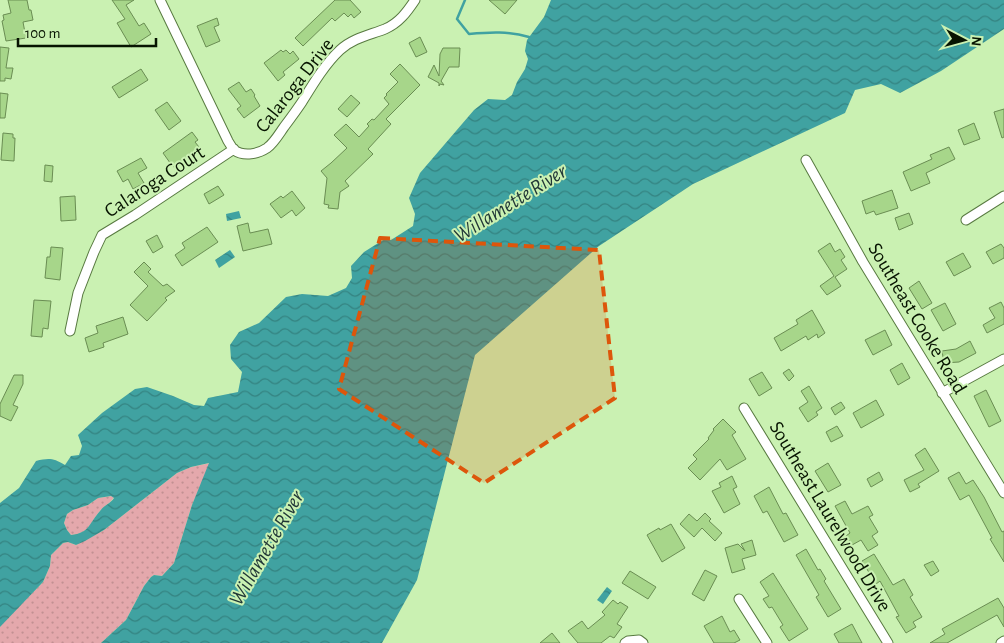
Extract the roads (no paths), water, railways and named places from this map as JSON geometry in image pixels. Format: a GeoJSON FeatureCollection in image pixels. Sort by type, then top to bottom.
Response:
{"type":"FeatureCollection","features":[{"type":"Feature","properties":{"kind":"street","name":"Calaroga Drive"},"geometry":{"type":"LineString","coordinates":[[161,1],[228,140],[234,149],[252,154],[261,152],[269,146],[328,64],[342,49],[349,43],[394,24],[402,18],[415,0]]}},
{"type":"Feature","properties":{"kind":"street","name":"Calaroga Court"},"geometry":{"type":"LineString","coordinates":[[70,331],[78,293],[102,235],[234,149]]}},
{"type":"Feature","properties":{"kind":"street","name":"Southeast Cooke Road"},"geometry":{"type":"LineString","coordinates":[[806,160],[863,262],[1004,493]]}},
{"type":"Feature","properties":{"kind":"street"},"geometry":{"type":"LineString","coordinates":[[966,220],[1004,196]]}},
{"type":"Feature","properties":{"kind":"street"},"geometry":{"type":"LineString","coordinates":[[942,393],[1004,359]]}},
{"type":"Feature","properties":{"kind":"street","name":"Southeast Laurelwood Drive"},"geometry":{"type":"LineString","coordinates":[[744,408],[888,643]]}},
{"type":"Feature","properties":{"kind":"street"},"geometry":{"type":"LineString","coordinates":[[739,598],[767,643]]}},
{"type":"Feature","properties":{"kind":"street"},"geometry":{"type":"LineString","coordinates":[[625,643],[638,640],[643,643]]}},
{"type":"Feature","properties":{"kind":"water","name":"Willamette River"},"geometry":{"type":"Polygon","coordinates":[[[551,0],[1004,0],[1004,29],[941,71],[900,93],[881,84],[855,90],[845,113],[693,184],[599,246],[475,355],[417,580],[382,643],[101,643],[126,620],[144,586],[151,577],[154,575],[162,576],[174,563],[192,505],[209,463],[191,467],[177,473],[104,530],[85,541],[76,545],[68,542],[63,543],[51,555],[50,566],[43,582],[0,627],[0,503],[19,488],[36,461],[51,459],[65,465],[71,456],[79,455],[82,446],[78,435],[102,413],[135,389],[147,387],[194,405],[204,406],[208,398],[238,392],[242,372],[231,359],[230,345],[239,332],[259,323],[286,297],[302,294],[328,296],[346,288],[352,278],[351,266],[364,252],[383,240],[391,240],[413,226],[415,214],[409,198],[420,173],[474,110],[488,99],[505,100],[512,95],[528,59],[525,51],[527,40],[544,17],[551,0]],[[111,496],[98,498],[88,505],[67,514],[64,523],[67,530],[71,535],[86,530],[96,515],[114,498],[111,496]]]}},
{"type":"Feature","properties":{"kind":"water"},"geometry":{"type":"Polygon","coordinates":[[[239,211],[241,218],[227,221],[226,214],[239,211]]]}},
{"type":"Feature","properties":{"kind":"water"},"geometry":{"type":"Polygon","coordinates":[[[230,250],[235,257],[219,268],[215,260],[230,250]]]}},
{"type":"Feature","properties":{"kind":"water"},"geometry":{"type":"Polygon","coordinates":[[[607,587],[612,591],[603,604],[597,600],[607,587]]]}},
{"type":"Feature","properties":{"kind":"waterway"},"geometry":{"type":"LineString","coordinates":[[465,0],[457,19],[469,34],[499,33],[529,37]]}}]}
